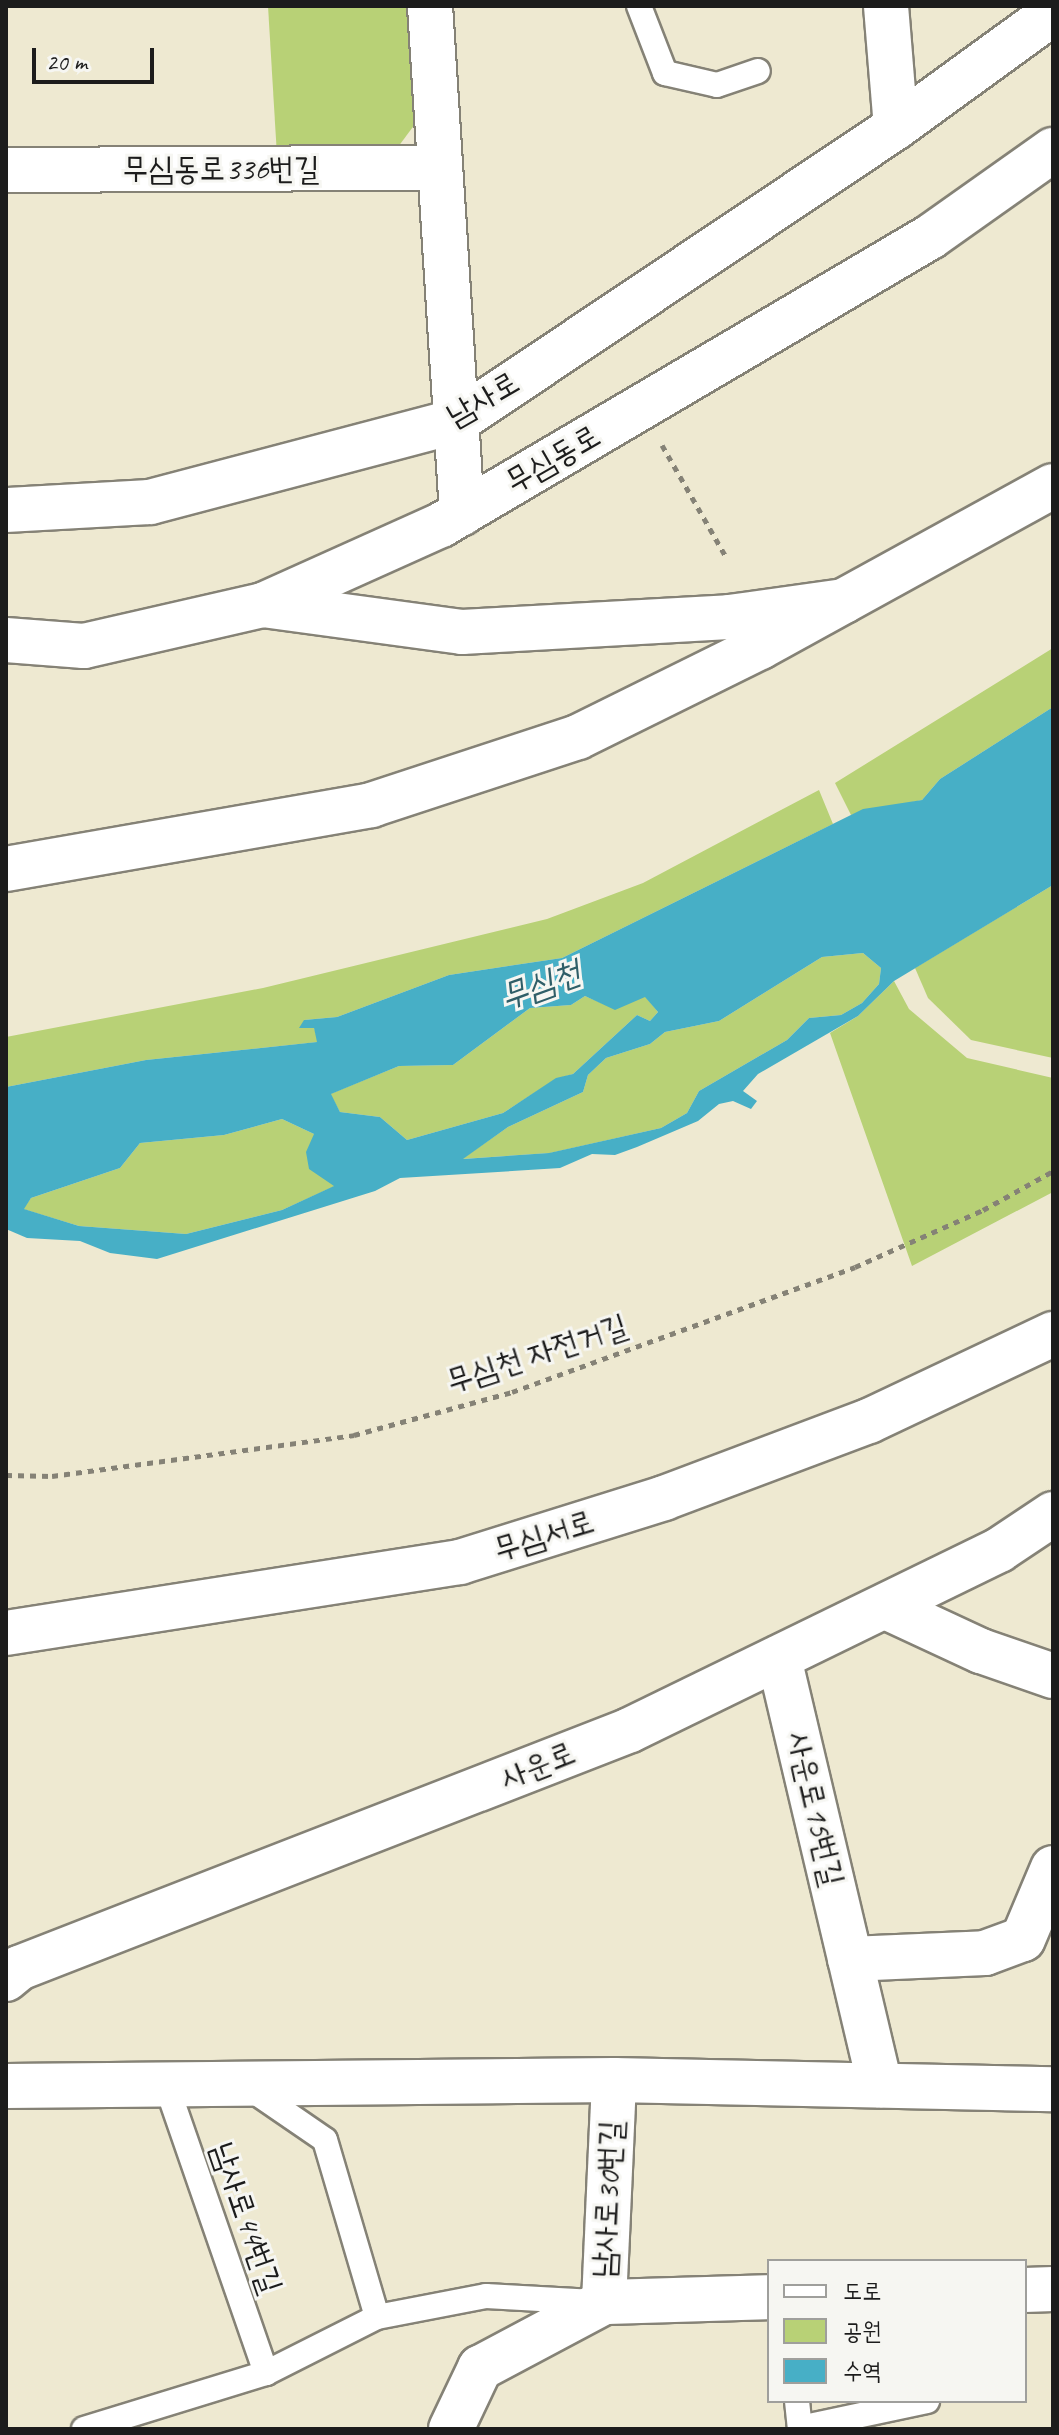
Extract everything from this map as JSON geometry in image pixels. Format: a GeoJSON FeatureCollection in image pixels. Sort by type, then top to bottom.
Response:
{"type":"FeatureCollection","features":[{"type":"Feature","properties":{"kind":"street"},"geometry":{"type":"LineString","coordinates":[[430,6],[437,168],[462,513]]}},
{"type":"Feature","properties":{"kind":"street"},"geometry":{"type":"LineString","coordinates":[[886,6],[896,127]]}},
{"type":"Feature","properties":{"kind":"street","name":"남사로"},"geometry":{"type":"LineString","coordinates":[[6,510],[150,502],[457,421],[896,127],[1053,13]]}},
{"type":"Feature","properties":{"kind":"street","name":"무심동로"},"geometry":{"type":"LineString","coordinates":[[6,640],[84,646],[263,605],[462,513],[930,237],[1053,150]]}},
{"type":"Feature","properties":{"kind":"street","name":"무심동로336번길"},"geometry":{"type":"LineString","coordinates":[[6,170],[437,168]]}},
{"type":"Feature","properties":{"kind":"street"},"geometry":{"type":"LineString","coordinates":[[6,869],[371,805],[578,737],[844,601],[1053,486]]}},
{"type":"Feature","properties":{"kind":"street"},"geometry":{"type":"LineString","coordinates":[[263,605],[462,632],[729,617],[844,601]]}},
{"type":"Feature","properties":{"kind":"street","name":"무심서로"},"geometry":{"type":"LineString","coordinates":[[6,1633],[460,1562],[664,1498],[869,1421],[1053,1334]]}},
{"type":"Feature","properties":{"kind":"street","name":"사운로"},"geometry":{"type":"LineString","coordinates":[[6,1979],[19,1968],[630,1730],[999,1550],[1053,1514]]}},
{"type":"Feature","properties":{"kind":"street"},"geometry":{"type":"LineString","coordinates":[[886,1607],[981,1651],[1053,1676]]}},
{"type":"Feature","properties":{"kind":"street","name":"사운로15번길"},"geometry":{"type":"LineString","coordinates":[[779,1658],[880,2085]]}},
{"type":"Feature","properties":{"kind":"street"},"geometry":{"type":"LineString","coordinates":[[850,1959],[985,1953],[1023,1939],[1053,1868]]}},
{"type":"Feature","properties":{"kind":"street"},"geometry":{"type":"LineString","coordinates":[[6,2086],[614,2080],[1053,2089]]}},
{"type":"Feature","properties":{"kind":"street","name":"남사로30번길"},"geometry":{"type":"LineString","coordinates":[[451,2429],[480,2368],[604,2302],[614,2080]]}},
{"type":"Feature","properties":{"kind":"street"},"geometry":{"type":"LineString","coordinates":[[1027,2290],[1053,2289]]}},
{"type":"Feature","properties":{"kind":"street"},"geometry":{"type":"LineString","coordinates":[[604,2302],[767,2297]]}},
{"type":"Feature","properties":{"kind":"lane"},"geometry":{"type":"LineString","coordinates":[[639,6],[665,73],[717,85],[758,71]]}},
{"type":"Feature","properties":{"kind":"lane"},"geometry":{"type":"LineString","coordinates":[[243,2083],[325,2140],[377,2317]]}},
{"type":"Feature","properties":{"kind":"lane","name":"남사로44번길"},"geometry":{"type":"LineString","coordinates":[[166,2084],[266,2373]]}},
{"type":"Feature","properties":{"kind":"lane"},"geometry":{"type":"LineString","coordinates":[[84,2429],[266,2373],[377,2317],[486,2296],[604,2302]]}},
{"type":"Feature","properties":{"kind":"lane"},"geometry":{"type":"LineString","coordinates":[[797,2403],[800,2428],[918,2403]]}},
{"type":"Feature","properties":{"kind":"path"},"geometry":{"type":"LineString","coordinates":[[640,408],[725,555]]}},
{"type":"Feature","properties":{"kind":"path","name":"무심천 자전거길"},"geometry":{"type":"LineString","coordinates":[[6,1475],[140,1465],[354,1435],[512,1392],[855,1267],[983,1210],[1053,1171]]}},
{"type":"Feature","properties":{"kind":"green space"},"geometry":{"type":"Polygon","coordinates":[[[268,6],[418,6],[424,112],[395,151],[277,156],[268,6]]]}},
{"type":"Feature","properties":{"kind":"green space"},"geometry":{"type":"Polygon","coordinates":[[[1053,648],[1053,707],[940,779],[922,800],[851,815],[835,783],[1053,648]]]}},
{"type":"Feature","properties":{"kind":"green space"},"geometry":{"type":"Polygon","coordinates":[[[819,790],[833,824],[562,958],[449,975],[337,1017],[304,1020],[314,1027],[318,1042],[146,1060],[6,1087],[6,1037],[263,988],[547,919],[643,883],[819,790]]]}},
{"type":"Feature","properties":{"kind":"green space"},"geometry":{"type":"Polygon","coordinates":[[[1053,885],[1053,1058],[971,1040],[928,998],[915,968],[1053,885]]]}},
{"type":"Feature","properties":{"kind":"green space"},"geometry":{"type":"Polygon","coordinates":[[[863,953],[881,968],[879,984],[862,1003],[841,1015],[809,1018],[787,1040],[699,1091],[687,1113],[661,1128],[550,1153],[462,1159],[508,1127],[583,1092],[588,1075],[606,1058],[650,1044],[665,1032],[719,1021],[822,957],[863,953]]]}},
{"type":"Feature","properties":{"kind":"green space"},"geometry":{"type":"Polygon","coordinates":[[[894,981],[909,1009],[967,1058],[1053,1078],[1053,1192],[912,1266],[830,1033],[858,1016],[894,981]]]}},
{"type":"Feature","properties":{"kind":"green space"},"geometry":{"type":"Polygon","coordinates":[[[585,996],[615,1009],[645,996],[658,1012],[650,1021],[637,1015],[573,1074],[556,1079],[503,1113],[407,1140],[380,1117],[340,1112],[330,1094],[399,1066],[453,1065],[530,1008],[571,1005],[585,996]]]}},
{"type":"Feature","properties":{"kind":"green space"},"geometry":{"type":"Polygon","coordinates":[[[282,1119],[314,1134],[335,1186],[282,1210],[186,1234],[79,1226],[23,1209],[31,1198],[120,1168],[140,1143],[224,1135],[282,1119]]]}},
{"type":"Feature","properties":{"kind":"water","name":"무심천"},"geometry":{"type":"Polygon","coordinates":[[[1053,707],[1053,885],[894,981],[858,1016],[758,1074],[743,1091],[757,1101],[751,1109],[733,1101],[719,1104],[698,1121],[637,1147],[615,1155],[592,1154],[560,1168],[400,1178],[375,1191],[157,1259],[110,1253],[80,1241],[27,1238],[6,1229],[6,1087],[146,1060],[317,1042],[314,1028],[299,1028],[304,1020],[337,1017],[449,975],[562,958],[863,809],[922,800],[940,779],[1053,707]],[[863,953],[822,957],[719,1021],[665,1032],[650,1044],[606,1058],[588,1075],[583,1092],[508,1127],[463,1159],[549,1153],[661,1128],[687,1113],[699,1091],[787,1040],[809,1018],[841,1015],[862,1003],[879,984],[881,968],[863,953]],[[585,996],[571,1005],[530,1008],[453,1065],[399,1066],[331,1094],[340,1112],[380,1117],[407,1140],[503,1113],[556,1078],[573,1074],[637,1015],[650,1021],[658,1012],[645,997],[615,1010],[585,996]],[[282,1119],[224,1135],[140,1143],[120,1168],[31,1198],[24,1209],[79,1226],[186,1234],[282,1210],[334,1186],[309,1169],[306,1152],[314,1134],[282,1119]]]}}]}
